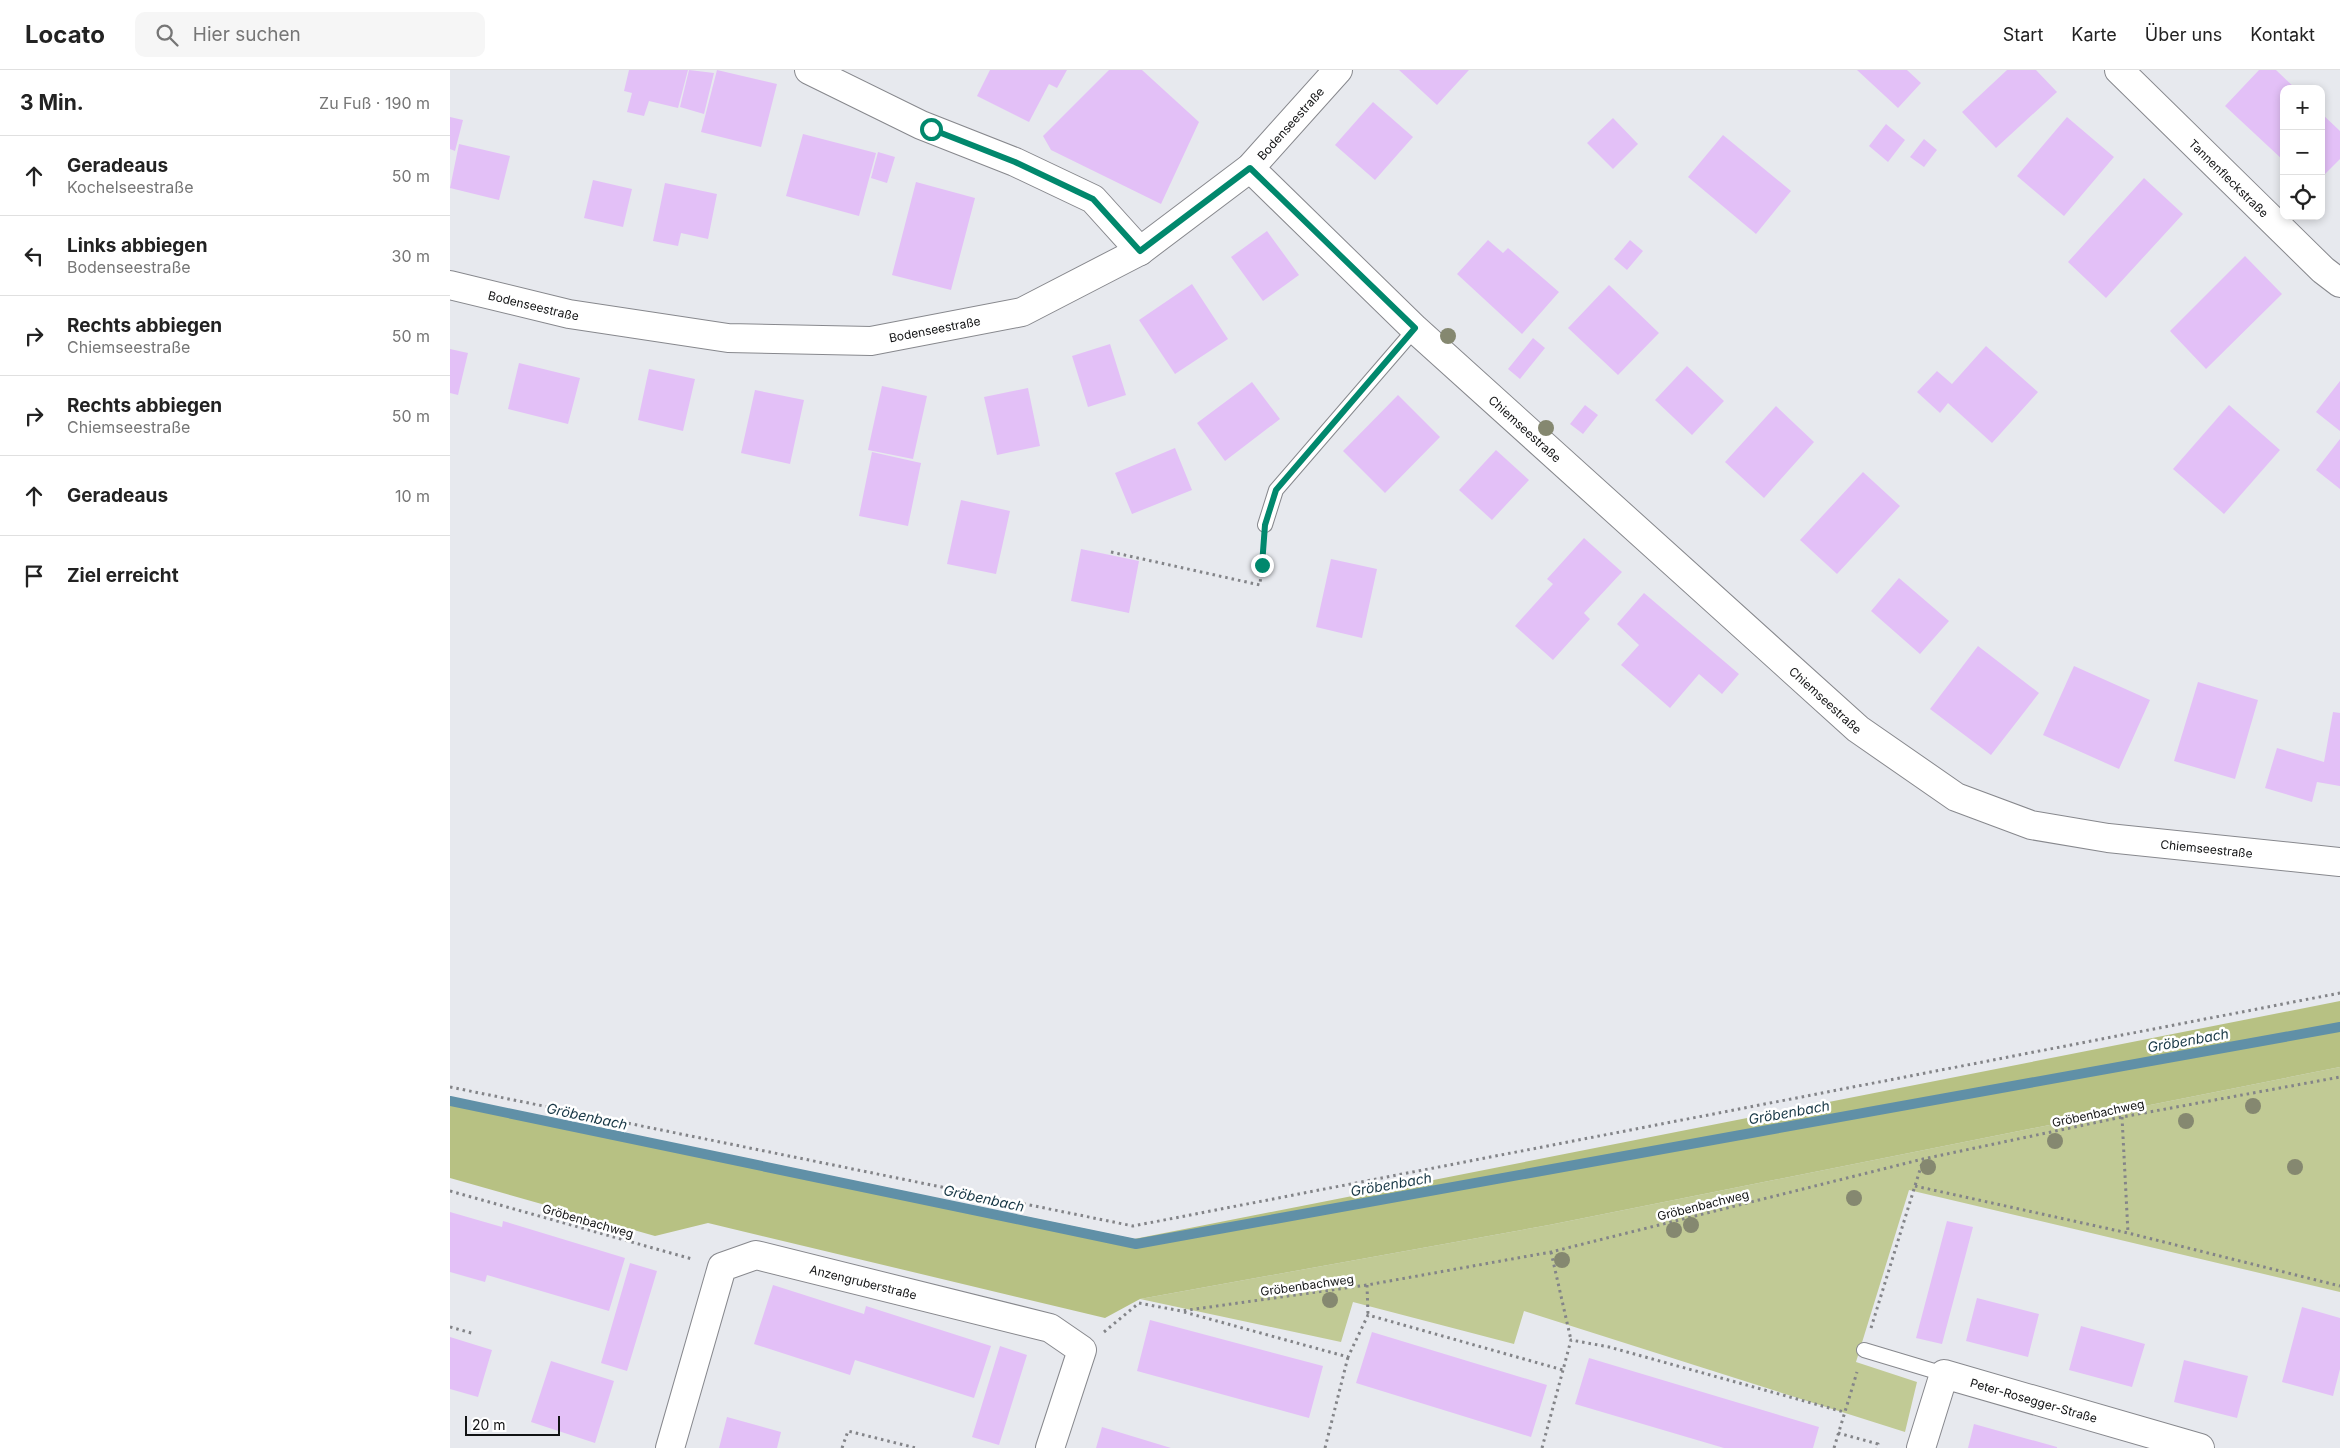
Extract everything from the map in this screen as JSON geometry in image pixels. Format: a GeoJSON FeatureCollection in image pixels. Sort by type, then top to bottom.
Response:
{"type":"FeatureCollection","features":[{"type":"Feature","properties":{"kind":"street"},"geometry":{"type":"LineString","coordinates":[[809,70],[921,125],[1015,162],[1093,199],[1140,251]]}},
{"type":"Feature","properties":{"kind":"street","name":"Bodenseestraße"},"geometry":{"type":"LineString","coordinates":[[450,285],[569,314],[728,338],[872,341],[1022,312],[1140,251],[1250,168],[1338,70]]}},
{"type":"Feature","properties":{"kind":"street","name":"Tannenfleckstraße"},"geometry":{"type":"LineString","coordinates":[[2119,70],[2323,270],[2340,282]]}},
{"type":"Feature","properties":{"kind":"street","name":"Chiemseestraße"},"geometry":{"type":"LineString","coordinates":[[1250,168],[1415,328],[1858,729],[1956,796],[2031,825],[2108,838],[2340,862]]}},
{"type":"Feature","properties":{"kind":"street","name":"Anzengruberstraße"},"geometry":{"type":"LineString","coordinates":[[722,1267],[756,1255],[1050,1328],[1082,1350]]}},
{"type":"Feature","properties":{"kind":"street"},"geometry":{"type":"LineString","coordinates":[[670,1448],[722,1267]]}},
{"type":"Feature","properties":{"kind":"street"},"geometry":{"type":"LineString","coordinates":[[1050,1448],[1082,1350]]}},
{"type":"Feature","properties":{"kind":"street"},"geometry":{"type":"LineString","coordinates":[[1921,1448],[1944,1374]]}},
{"type":"Feature","properties":{"kind":"street","name":"Peter-Rosegger-Straße"},"geometry":{"type":"LineString","coordinates":[[1944,1374],[2200,1448]]}},
{"type":"Feature","properties":{"kind":"lane"},"geometry":{"type":"LineString","coordinates":[[1265,525],[1276,490],[1415,328]]}},
{"type":"Feature","properties":{"kind":"lane"},"geometry":{"type":"LineString","coordinates":[[1864,1350],[1944,1374]]}},
{"type":"Feature","properties":{"kind":"path"},"geometry":{"type":"LineString","coordinates":[[1111,552],[1260,585],[1265,525]]}},
{"type":"Feature","properties":{"kind":"path"},"geometry":{"type":"LineString","coordinates":[[450,1087],[1134,1226],[2340,993]]}},
{"type":"Feature","properties":{"kind":"path","name":"Gröbenbachweg"},"geometry":{"type":"LineString","coordinates":[[1082,1350],[1139,1303],[1181,1311],[1367,1285],[1551,1252],[1923,1159],[2122,1117],[2340,1077]]}},
{"type":"Feature","properties":{"kind":"path"},"geometry":{"type":"LineString","coordinates":[[2122,1117],[2128,1233]]}},
{"type":"Feature","properties":{"kind":"path"},"geometry":{"type":"LineString","coordinates":[[1834,1448],[1923,1159]]}},
{"type":"Feature","properties":{"kind":"path"},"geometry":{"type":"LineString","coordinates":[[1915,1186],[2128,1233],[2340,1286]]}},
{"type":"Feature","properties":{"kind":"path","name":"Gröbenbachweg"},"geometry":{"type":"LineString","coordinates":[[450,1191],[722,1267]]}},
{"type":"Feature","properties":{"kind":"path"},"geometry":{"type":"LineString","coordinates":[[1542,1448],[1571,1340],[1551,1252]]}},
{"type":"Feature","properties":{"kind":"path"},"geometry":{"type":"LineString","coordinates":[[1326,1448],[1348,1358],[1368,1315],[1367,1285]]}},
{"type":"Feature","properties":{"kind":"path"},"geometry":{"type":"LineString","coordinates":[[1181,1311],[1348,1358]]}},
{"type":"Feature","properties":{"kind":"path"},"geometry":{"type":"LineString","coordinates":[[1368,1315],[1563,1370]]}},
{"type":"Feature","properties":{"kind":"path"},"geometry":{"type":"LineString","coordinates":[[450,1327],[475,1334]]}},
{"type":"Feature","properties":{"kind":"path"},"geometry":{"type":"LineString","coordinates":[[1571,1340],[1609,1347],[1844,1412]]}},
{"type":"Feature","properties":{"kind":"path"},"geometry":{"type":"LineString","coordinates":[[842,1448],[848,1431],[916,1448]]}},
{"type":"Feature","properties":{"kind":"path"},"geometry":{"type":"LineString","coordinates":[[1838,1434],[1878,1444],[1877,1448]]}},
{"type":"Feature","properties":{"kind":"green space"},"geometry":{"type":"Polygon","coordinates":[[[2340,1001],[2340,1067],[1549,1225],[1140,1299],[1105,1318],[708,1223],[655,1236],[450,1178],[450,1097],[1134,1239],[2340,1001]]]}},
{"type":"Feature","properties":{"kind":"green space"},"geometry":{"type":"Polygon","coordinates":[[[2340,1067],[2340,1292],[1909,1190],[1856,1362],[1917,1382],[1905,1432],[1524,1311],[1514,1344],[1353,1302],[1341,1342],[1140,1299],[1549,1225],[2340,1067]]]}},
{"type":"Feature","properties":{"kind":"building"},"geometry":{"type":"Polygon","coordinates":[[[629,70],[688,70],[678,108],[649,101],[644,116],[627,112],[632,93],[624,91],[629,70]]]}},
{"type":"Feature","properties":{"kind":"building"},"geometry":{"type":"Polygon","coordinates":[[[689,70],[714,73],[704,114],[680,107],[689,70]]]}},
{"type":"Feature","properties":{"kind":"building"},"geometry":{"type":"Polygon","coordinates":[[[717,70],[777,84],[761,147],[701,132],[717,70]]]}},
{"type":"Feature","properties":{"kind":"building"},"geometry":{"type":"Polygon","coordinates":[[[990,70],[1067,70],[1057,88],[1049,84],[1029,122],[977,96],[990,70]]]}},
{"type":"Feature","properties":{"kind":"building"},"geometry":{"type":"Polygon","coordinates":[[[1109,70],[1142,70],[1199,122],[1161,204],[1051,150],[1043,136],[1109,70]]]}},
{"type":"Feature","properties":{"kind":"building"},"geometry":{"type":"Polygon","coordinates":[[[1399,70],[1469,70],[1437,105],[1399,70]]]}},
{"type":"Feature","properties":{"kind":"building"},"geometry":{"type":"Polygon","coordinates":[[[1857,70],[1907,70],[1921,83],[1898,108],[1857,70]]]}},
{"type":"Feature","properties":{"kind":"building"},"geometry":{"type":"Polygon","coordinates":[[[2007,70],[2036,70],[2057,92],[1996,148],[1962,112],[2007,70]]]}},
{"type":"Feature","properties":{"kind":"building"},"geometry":{"type":"Polygon","coordinates":[[[2259,70],[2276,70],[2292,85],[2280,85],[2280,157],[2225,106],[2259,70]]]}},
{"type":"Feature","properties":{"kind":"building"},"geometry":{"type":"Polygon","coordinates":[[[1373,102],[1413,137],[1375,180],[1335,145],[1373,102]]]}},
{"type":"Feature","properties":{"kind":"building"},"geometry":{"type":"Polygon","coordinates":[[[450,117],[463,120],[455,151],[450,149],[450,117]]]}},
{"type":"Feature","properties":{"kind":"building"},"geometry":{"type":"Polygon","coordinates":[[[2067,117],[2114,157],[2064,216],[2017,176],[2067,117]]]}},
{"type":"Feature","properties":{"kind":"building"},"geometry":{"type":"Polygon","coordinates":[[[2325,117],[2340,131],[2340,159],[2325,174],[2325,117]]]}},
{"type":"Feature","properties":{"kind":"building"},"geometry":{"type":"Polygon","coordinates":[[[1613,118],[1638,144],[1613,169],[1587,143],[1613,118]]]}},
{"type":"Feature","properties":{"kind":"building"},"geometry":{"type":"Polygon","coordinates":[[[1886,124],[1905,140],[1888,162],[1869,146],[1886,124]]]}},
{"type":"Feature","properties":{"kind":"building"},"geometry":{"type":"Polygon","coordinates":[[[803,134],[876,153],[859,216],[786,196],[803,134]]]}},
{"type":"Feature","properties":{"kind":"building"},"geometry":{"type":"Polygon","coordinates":[[[1723,135],[1791,191],[1756,234],[1688,177],[1723,135]]]}},
{"type":"Feature","properties":{"kind":"building"},"geometry":{"type":"Polygon","coordinates":[[[1924,139],[1937,150],[1924,167],[1910,157],[1924,139]]]}},
{"type":"Feature","properties":{"kind":"building"},"geometry":{"type":"Polygon","coordinates":[[[459,144],[510,156],[499,200],[450,188],[459,144]]]}},
{"type":"Feature","properties":{"kind":"building"},"geometry":{"type":"Polygon","coordinates":[[[878,152],[895,157],[887,183],[871,178],[878,152]]]}},
{"type":"Feature","properties":{"kind":"building"},"geometry":{"type":"Polygon","coordinates":[[[2144,178],[2183,214],[2106,298],[2068,262],[2144,178]]]}},
{"type":"Feature","properties":{"kind":"building"},"geometry":{"type":"Polygon","coordinates":[[[593,180],[632,189],[623,227],[584,218],[593,180]]]}},
{"type":"Feature","properties":{"kind":"building"},"geometry":{"type":"Polygon","coordinates":[[[916,182],[975,198],[951,290],[892,275],[916,182]]]}},
{"type":"Feature","properties":{"kind":"building"},"geometry":{"type":"Polygon","coordinates":[[[665,183],[717,194],[708,239],[681,233],[678,246],[653,241],[665,183]]]}},
{"type":"Feature","properties":{"kind":"building"},"geometry":{"type":"Polygon","coordinates":[[[1267,231],[1299,275],[1263,301],[1231,257],[1267,231]]]}},
{"type":"Feature","properties":{"kind":"building"},"geometry":{"type":"Polygon","coordinates":[[[1488,240],[1503,253],[1508,248],[1559,292],[1522,334],[1457,274],[1488,240]]]}},
{"type":"Feature","properties":{"kind":"building"},"geometry":{"type":"Polygon","coordinates":[[[1630,240],[1643,251],[1627,270],[1614,259],[1630,240]]]}},
{"type":"Feature","properties":{"kind":"building"},"geometry":{"type":"Polygon","coordinates":[[[2245,256],[2282,294],[2206,369],[2170,331],[2245,256]]]}},
{"type":"Feature","properties":{"kind":"building"},"geometry":{"type":"Polygon","coordinates":[[[1192,284],[1228,339],[1175,374],[1139,320],[1192,284]]]}},
{"type":"Feature","properties":{"kind":"building"},"geometry":{"type":"Polygon","coordinates":[[[1609,285],[1659,333],[1618,375],[1568,328],[1609,285]]]}},
{"type":"Feature","properties":{"kind":"building"},"geometry":{"type":"Polygon","coordinates":[[[1533,338],[1545,348],[1520,379],[1508,369],[1533,338]]]}},
{"type":"Feature","properties":{"kind":"building"},"geometry":{"type":"Polygon","coordinates":[[[1110,344],[1126,395],[1088,407],[1072,356],[1110,344]]]}},
{"type":"Feature","properties":{"kind":"building"},"geometry":{"type":"Polygon","coordinates":[[[1986,346],[2038,392],[1992,443],[1948,403],[1940,413],[1917,392],[1937,371],[1952,384],[1986,346]]]}},
{"type":"Feature","properties":{"kind":"building"},"geometry":{"type":"Polygon","coordinates":[[[450,349],[468,353],[458,395],[450,393],[450,349]]]}},
{"type":"Feature","properties":{"kind":"building"},"geometry":{"type":"Polygon","coordinates":[[[519,363],[580,378],[568,424],[508,409],[519,363]]]}},
{"type":"Feature","properties":{"kind":"building"},"geometry":{"type":"Polygon","coordinates":[[[1687,366],[1724,401],[1692,435],[1655,400],[1687,366]]]}},
{"type":"Feature","properties":{"kind":"building"},"geometry":{"type":"Polygon","coordinates":[[[649,369],[695,379],[683,431],[638,420],[649,369]]]}},
{"type":"Feature","properties":{"kind":"building"},"geometry":{"type":"Polygon","coordinates":[[[2340,381],[2340,431],[2316,412],[2340,381]]]}},
{"type":"Feature","properties":{"kind":"building"},"geometry":{"type":"Polygon","coordinates":[[[1252,382],[1280,419],[1225,461],[1197,423],[1252,382]]]}},
{"type":"Feature","properties":{"kind":"building"},"geometry":{"type":"Polygon","coordinates":[[[882,386],[927,396],[913,459],[868,450],[882,386]]]}},
{"type":"Feature","properties":{"kind":"building"},"geometry":{"type":"Polygon","coordinates":[[[1028,388],[1040,446],[997,455],[984,397],[1028,388]]]}},
{"type":"Feature","properties":{"kind":"building"},"geometry":{"type":"Polygon","coordinates":[[[755,390],[804,400],[790,464],[741,453],[755,390]]]}},
{"type":"Feature","properties":{"kind":"building"},"geometry":{"type":"Polygon","coordinates":[[[1398,395],[1440,437],[1385,493],[1343,451],[1398,395]]]}},
{"type":"Feature","properties":{"kind":"building"},"geometry":{"type":"Polygon","coordinates":[[[1585,405],[1598,415],[1583,434],[1570,424],[1585,405]]]}},
{"type":"Feature","properties":{"kind":"building"},"geometry":{"type":"Polygon","coordinates":[[[2229,405],[2280,450],[2224,514],[2173,469],[2229,405]]]}},
{"type":"Feature","properties":{"kind":"building"},"geometry":{"type":"Polygon","coordinates":[[[1776,406],[1814,442],[1764,498],[1725,462],[1776,406]]]}},
{"type":"Feature","properties":{"kind":"building"},"geometry":{"type":"Polygon","coordinates":[[[2340,439],[2340,489],[2316,470],[2340,439]]]}},
{"type":"Feature","properties":{"kind":"building"},"geometry":{"type":"Polygon","coordinates":[[[1175,448],[1192,490],[1132,514],[1115,473],[1175,448]]]}},
{"type":"Feature","properties":{"kind":"building"},"geometry":{"type":"Polygon","coordinates":[[[1496,450],[1529,480],[1492,520],[1459,490],[1496,450]]]}},
{"type":"Feature","properties":{"kind":"building"},"geometry":{"type":"Polygon","coordinates":[[[872,452],[921,463],[908,526],[859,516],[872,452]]]}},
{"type":"Feature","properties":{"kind":"building"},"geometry":{"type":"Polygon","coordinates":[[[1863,472],[1900,506],[1837,574],[1800,540],[1863,472]]]}},
{"type":"Feature","properties":{"kind":"building"},"geometry":{"type":"Polygon","coordinates":[[[961,500],[1010,511],[996,574],[947,564],[961,500]]]}},
{"type":"Feature","properties":{"kind":"building"},"geometry":{"type":"Polygon","coordinates":[[[1584,538],[1622,572],[1584,613],[1590,619],[1553,660],[1515,626],[1553,584],[1547,579],[1584,538]]]}},
{"type":"Feature","properties":{"kind":"building"},"geometry":{"type":"Polygon","coordinates":[[[1081,549],[1139,561],[1129,613],[1071,601],[1081,549]]]}},
{"type":"Feature","properties":{"kind":"building"},"geometry":{"type":"Polygon","coordinates":[[[1331,559],[1377,569],[1362,638],[1316,627],[1331,559]]]}},
{"type":"Feature","properties":{"kind":"building"},"geometry":{"type":"Polygon","coordinates":[[[1899,578],[1949,621],[1920,654],[1871,611],[1899,578]]]}},
{"type":"Feature","properties":{"kind":"building"},"geometry":{"type":"Polygon","coordinates":[[[1644,593],[1739,674],[1722,694],[1699,674],[1670,708],[1621,665],[1639,645],[1617,624],[1644,593]]]}},
{"type":"Feature","properties":{"kind":"building"},"geometry":{"type":"Polygon","coordinates":[[[1978,646],[2039,693],[1991,755],[1930,709],[1978,646]]]}},
{"type":"Feature","properties":{"kind":"building"},"geometry":{"type":"Polygon","coordinates":[[[2074,666],[2150,700],[2119,769],[2043,735],[2074,666]]]}},
{"type":"Feature","properties":{"kind":"building"},"geometry":{"type":"Polygon","coordinates":[[[2198,682],[2258,700],[2235,779],[2174,761],[2198,682]]]}},
{"type":"Feature","properties":{"kind":"building"},"geometry":{"type":"Polygon","coordinates":[[[2333,712],[2340,713],[2340,786],[2317,782],[2312,802],[2265,788],[2277,748],[2324,762],[2333,712]]]}},
{"type":"Feature","properties":{"kind":"building"},"geometry":{"type":"Polygon","coordinates":[[[450,1212],[502,1227],[503,1221],[625,1258],[609,1311],[487,1275],[485,1282],[450,1272],[450,1212]]]}},
{"type":"Feature","properties":{"kind":"building"},"geometry":{"type":"Polygon","coordinates":[[[1947,1221],[1973,1227],[1942,1344],[1916,1338],[1947,1221]]]}},
{"type":"Feature","properties":{"kind":"building"},"geometry":{"type":"Polygon","coordinates":[[[630,1263],[657,1271],[627,1371],[601,1363],[630,1263]]]}},
{"type":"Feature","properties":{"kind":"building"},"geometry":{"type":"Polygon","coordinates":[[[773,1285],[864,1314],[866,1306],[991,1346],[974,1398],[855,1360],[850,1375],[754,1344],[773,1285]]]}},
{"type":"Feature","properties":{"kind":"building"},"geometry":{"type":"Polygon","coordinates":[[[1977,1298],[2039,1314],[2028,1357],[1966,1341],[1977,1298]]]}},
{"type":"Feature","properties":{"kind":"building"},"geometry":{"type":"Polygon","coordinates":[[[2302,1307],[2340,1318],[2340,1369],[2333,1396],[2282,1382],[2302,1307]]]}},
{"type":"Feature","properties":{"kind":"building"},"geometry":{"type":"Polygon","coordinates":[[[1150,1320],[1323,1366],[1309,1418],[1137,1371],[1150,1320]]]}},
{"type":"Feature","properties":{"kind":"building"},"geometry":{"type":"Polygon","coordinates":[[[2081,1326],[2145,1344],[2132,1387],[2069,1370],[2081,1326]]]}},
{"type":"Feature","properties":{"kind":"building"},"geometry":{"type":"Polygon","coordinates":[[[1372,1332],[1547,1385],[1531,1437],[1356,1383],[1372,1332]]]}},
{"type":"Feature","properties":{"kind":"building"},"geometry":{"type":"Polygon","coordinates":[[[450,1337],[492,1350],[478,1397],[450,1389],[450,1337]]]}},
{"type":"Feature","properties":{"kind":"building"},"geometry":{"type":"Polygon","coordinates":[[[1000,1346],[1027,1355],[999,1445],[972,1437],[1000,1346]]]}},
{"type":"Feature","properties":{"kind":"building"},"geometry":{"type":"Polygon","coordinates":[[[1589,1358],[1819,1427],[1813,1448],[1724,1448],[1575,1404],[1589,1358]]]}},
{"type":"Feature","properties":{"kind":"building"},"geometry":{"type":"Polygon","coordinates":[[[2184,1360],[2248,1376],[2237,1418],[2174,1402],[2184,1360]]]}},
{"type":"Feature","properties":{"kind":"building"},"geometry":{"type":"Polygon","coordinates":[[[551,1361],[614,1381],[595,1443],[531,1422],[551,1361]]]}},
{"type":"Feature","properties":{"kind":"building"},"geometry":{"type":"Polygon","coordinates":[[[727,1417],[781,1432],[777,1448],[719,1448],[727,1417]]]}},
{"type":"Feature","properties":{"kind":"building"},"geometry":{"type":"Polygon","coordinates":[[[1974,1424],[2057,1447],[2057,1448],[1968,1448],[1974,1424]]]}},
{"type":"Feature","properties":{"kind":"building"},"geometry":{"type":"Polygon","coordinates":[[[1102,1427],[1171,1448],[1096,1448],[1102,1427]]]}},
{"type":"Feature","properties":{"kind":"waterway","name":"Gröbenbach"},"geometry":{"type":"LineString","coordinates":[[450,1101],[1136,1244],[2340,1027]]}},
{"type":"Feature","properties":{"kind":"route"},"geometry":{"type":"LineString","coordinates":[[931,129],[1015,162],[1093,199],[1140,251],[1250,168],[1415,328],[1276,490],[1265,525],[1262,565]]}}]}
